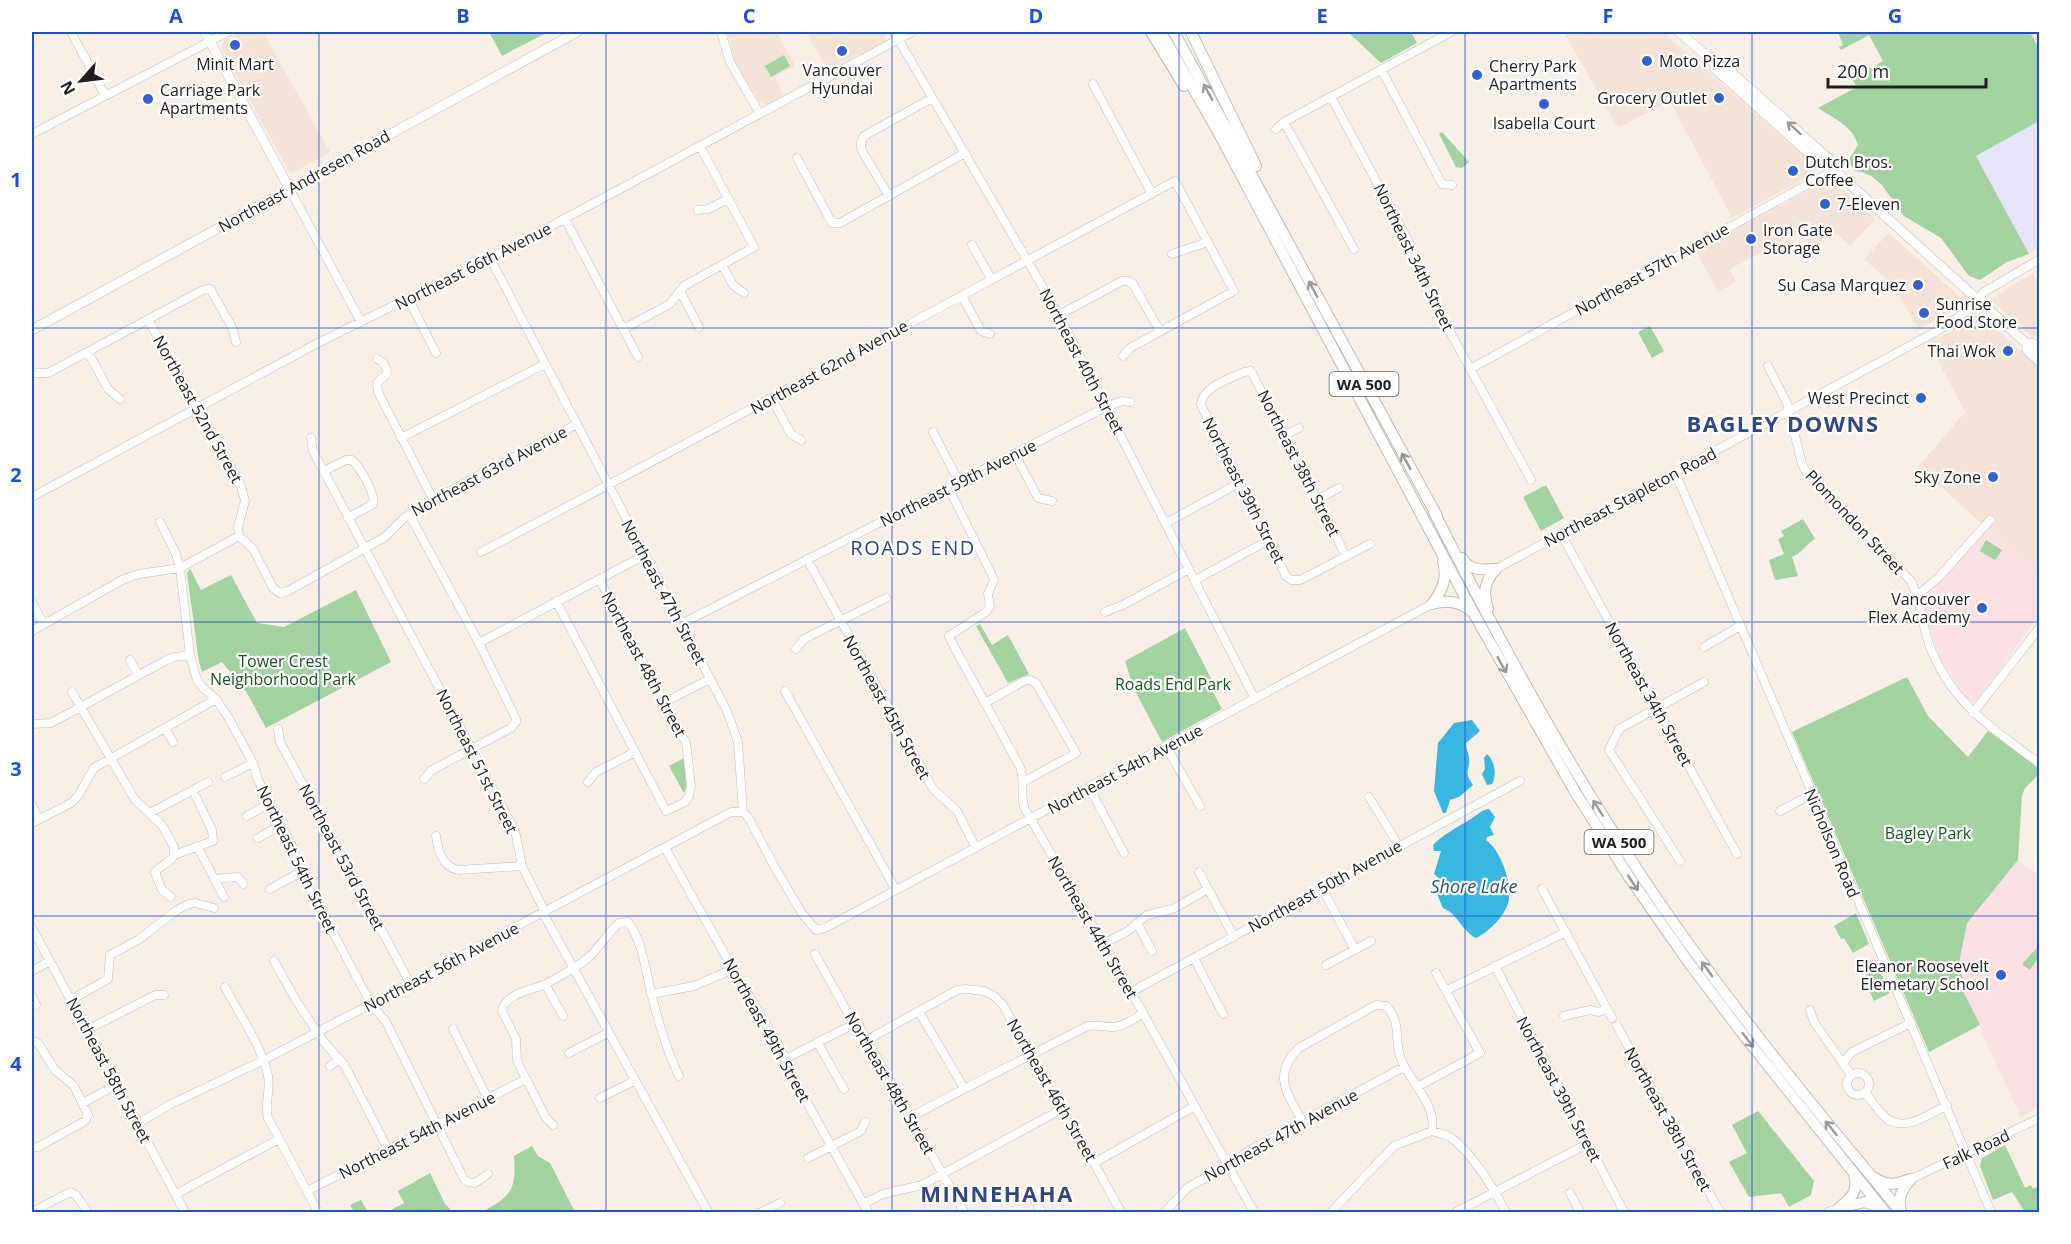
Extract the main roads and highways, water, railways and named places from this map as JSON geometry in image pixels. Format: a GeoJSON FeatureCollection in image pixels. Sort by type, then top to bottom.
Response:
{"type":"FeatureCollection","features":[{"type":"Feature","properties":{"kind":"highway"},"geometry":{"type":"LineString","coordinates":[[1150,32],[1184,85],[1296,281]]}},
{"type":"Feature","properties":{"kind":"highway","name":"WA 500"},"geometry":{"type":"LineString","coordinates":[[1161,32],[1217,130],[1541,736],[1629,877],[1719,1003],[1884,1211]]}},
{"type":"Feature","properties":{"kind":"highway","name":"WA 500"},"geometry":{"type":"LineString","coordinates":[[1173,32],[1565,755],[1669,916],[1751,1027],[1901,1212]]}},
{"type":"Feature","properties":{"kind":"highway"},"geometry":{"type":"LineString","coordinates":[[1191,32],[1273,202],[1295,254]]}},
{"type":"Feature","properties":{"kind":"highway"},"geometry":{"type":"LineString","coordinates":[[1434,512],[1465,563],[1477,569],[1496,569],[1485,583],[1485,598],[1511,658]]}},
{"type":"Feature","properties":{"kind":"highway"},"geometry":{"type":"LineString","coordinates":[[1424,520],[1446,573],[1442,588],[1432,604],[1453,602],[1468,608],[1474,614]]}},
{"type":"Feature","properties":{"kind":"highway"},"geometry":{"type":"LineString","coordinates":[[1854,1173],[1856,1187],[1854,1194],[1839,1208],[1865,1202],[1873,1203],[1884,1211]]}},
{"type":"Feature","properties":{"kind":"highway"},"geometry":{"type":"LineString","coordinates":[[1868,1173],[1888,1184],[1911,1179],[1900,1194],[1901,1212]]}},
{"type":"Feature","properties":{"kind":"main road","name":"Northeast Andresen Road"},"geometry":{"type":"LineString","coordinates":[[32,330],[577,32]]}},
{"type":"Feature","properties":{"kind":"main road"},"geometry":{"type":"LineString","coordinates":[[1679,32],[1715,63],[1714,69],[1822,165],[1834,170],[2027,344],[2032,343],[2039,347]]}},
{"type":"Feature","properties":{"kind":"main road"},"geometry":{"type":"LineString","coordinates":[[208,36],[289,188]]}},
{"type":"Feature","properties":{"kind":"main road"},"geometry":{"type":"LineString","coordinates":[[2027,344],[2027,350],[2040,362]]}},
{"type":"Feature","properties":{"kind":"water"},"geometry":{"type":"Polygon","coordinates":[[[1472,720],[1480,731],[1466,743],[1469,757],[1467,773],[1473,785],[1459,797],[1450,800],[1446,813],[1443,813],[1434,791],[1438,743],[1454,723],[1472,720]]]}},
{"type":"Feature","properties":{"kind":"water"},"geometry":{"type":"Polygon","coordinates":[[[1487,754],[1492,760],[1495,772],[1492,784],[1487,785],[1482,774],[1485,769],[1484,758],[1487,754]]]}},
{"type":"Feature","properties":{"kind":"water","name":"Shore Lake"},"geometry":{"type":"Polygon","coordinates":[[[1489,809],[1495,817],[1490,827],[1494,835],[1487,837],[1486,840],[1496,851],[1504,866],[1509,899],[1505,911],[1497,922],[1476,938],[1443,908],[1436,892],[1441,880],[1434,874],[1441,851],[1434,851],[1433,845],[1450,831],[1489,809]]]}},
{"type":"Feature","properties":{"kind":"place","name":"Minit Mart"},"geometry":{"type":"Point","coordinates":[235,45]}},
{"type":"Feature","properties":{"kind":"place","name":"Vancouver Hyundai"},"geometry":{"type":"Point","coordinates":[842,51]}},
{"type":"Feature","properties":{"kind":"place","name":"Moto Pizza"},"geometry":{"type":"Point","coordinates":[1647,61]}},
{"type":"Feature","properties":{"kind":"place","name":"Cherry Park Apartments"},"geometry":{"type":"Point","coordinates":[1477,75]}},
{"type":"Feature","properties":{"kind":"place","name":"Grocery Outlet"},"geometry":{"type":"Point","coordinates":[1719,98]}},
{"type":"Feature","properties":{"kind":"place","name":"Carriage Park Apartments"},"geometry":{"type":"Point","coordinates":[148,99]}},
{"type":"Feature","properties":{"kind":"place","name":"Isabella Court"},"geometry":{"type":"Point","coordinates":[1544,104]}},
{"type":"Feature","properties":{"kind":"place","name":"Dutch Bros. Coffee"},"geometry":{"type":"Point","coordinates":[1793,171]}},
{"type":"Feature","properties":{"kind":"place","name":"7-Eleven"},"geometry":{"type":"Point","coordinates":[1825,204]}},
{"type":"Feature","properties":{"kind":"place","name":"Iron Gate Storage"},"geometry":{"type":"Point","coordinates":[1751,239]}},
{"type":"Feature","properties":{"kind":"place","name":"Su Casa Marquez"},"geometry":{"type":"Point","coordinates":[1918,285]}},
{"type":"Feature","properties":{"kind":"place","name":"Sunrise Food Store"},"geometry":{"type":"Point","coordinates":[1924,313]}},
{"type":"Feature","properties":{"kind":"place","name":"Thai Wok"},"geometry":{"type":"Point","coordinates":[2008,351]}},
{"type":"Feature","properties":{"kind":"place","name":"West Precinct"},"geometry":{"type":"Point","coordinates":[1921,398]}},
{"type":"Feature","properties":{"kind":"place","name":"Sky Zone"},"geometry":{"type":"Point","coordinates":[1993,477]}},
{"type":"Feature","properties":{"kind":"place","name":"Vancouver Flex Academy"},"geometry":{"type":"Point","coordinates":[1982,608]}},
{"type":"Feature","properties":{"kind":"place","name":"Eleanor Roosevelt Elemetary School"},"geometry":{"type":"Point","coordinates":[2001,975]}},
{"type":"Feature","properties":{"kind":"district","name":"BAGLEY DOWNS"},"geometry":{"type":"Point","coordinates":[1783,423]}},
{"type":"Feature","properties":{"kind":"district","name":"ROADS END"},"geometry":{"type":"Point","coordinates":[913,547]}},
{"type":"Feature","properties":{"kind":"district","name":"MINNEHAHA"},"geometry":{"type":"Point","coordinates":[997,1193]}},
{"type":"Feature","properties":{"kind":"park label","name":"Tower Crest Neighborhood Park"},"geometry":{"type":"Point","coordinates":[283,670]}},
{"type":"Feature","properties":{"kind":"park label","name":"Roads End Park"},"geometry":{"type":"Point","coordinates":[1173,684]}},
{"type":"Feature","properties":{"kind":"park label","name":"Bagley Park"},"geometry":{"type":"Point","coordinates":[1928,833]}}]}
